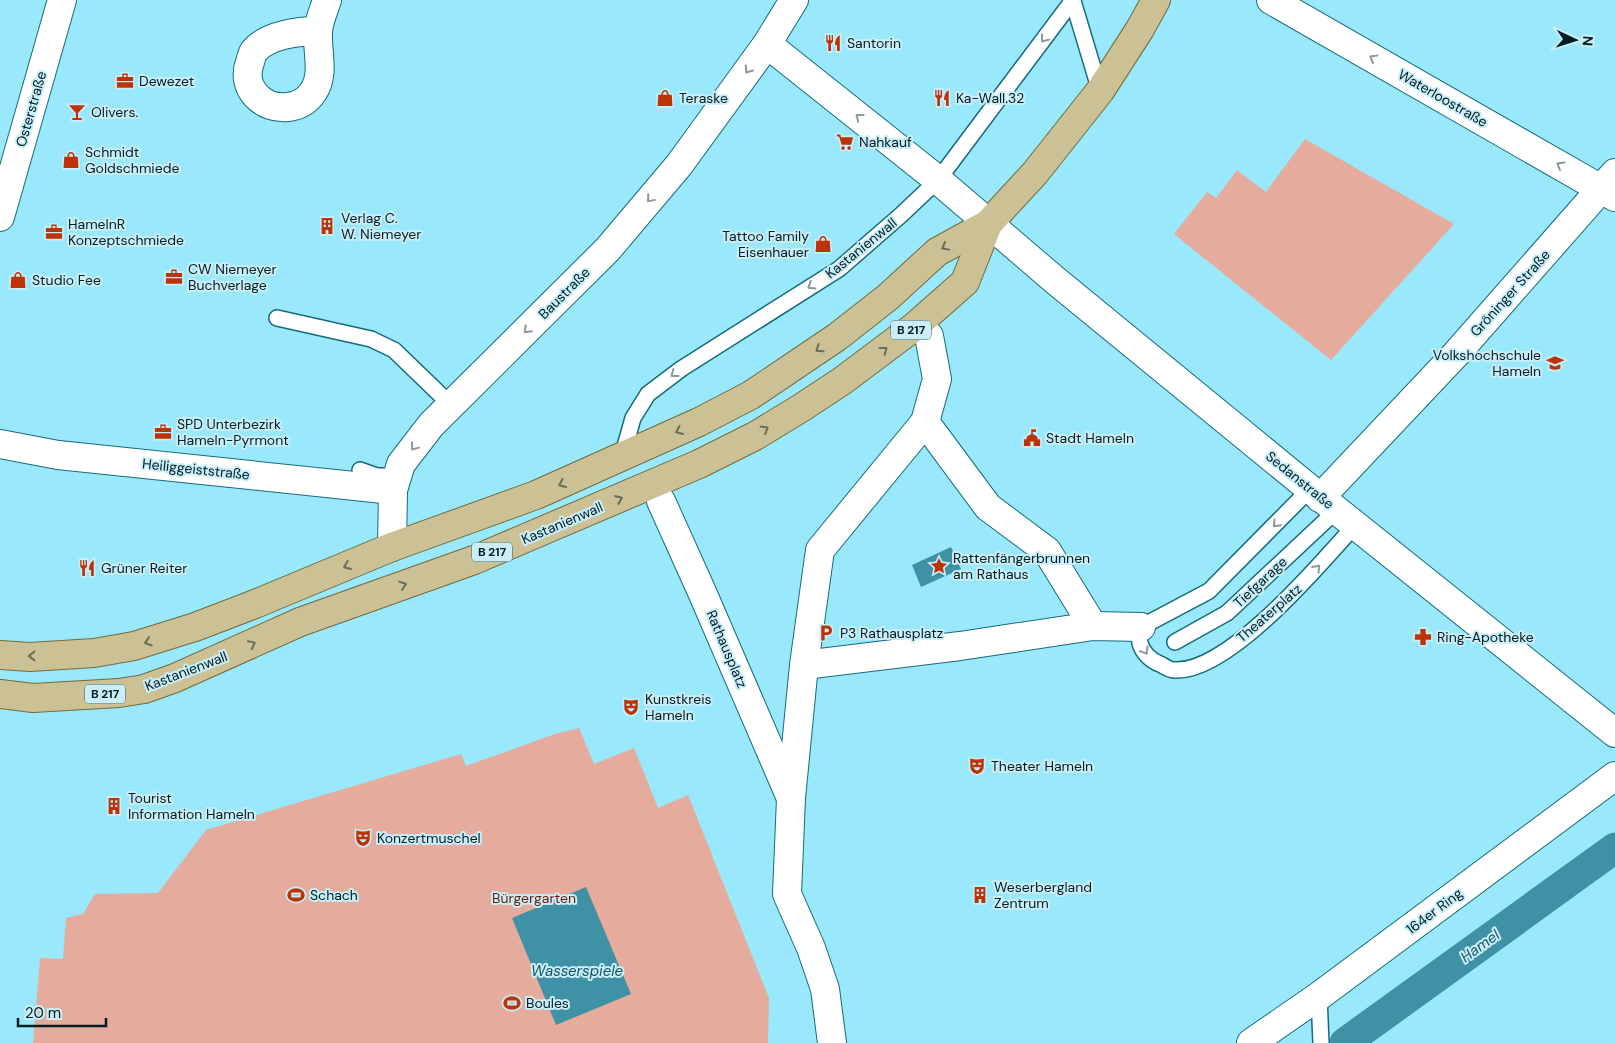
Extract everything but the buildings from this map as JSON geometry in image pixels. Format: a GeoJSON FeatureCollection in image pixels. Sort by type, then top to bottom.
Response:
{"type":"FeatureCollection","features":[{"type":"Feature","properties":{"kind":"main road","name":"Kastanienwall"},"geometry":{"type":"LineString","coordinates":[[0,655],[30,657],[94,653],[134,646],[194,627],[255,604],[392,547],[536,495],[700,422],[751,395],[837,337],[888,298],[937,252],[988,224],[1035,173],[1100,91],[1140,29],[1156,0]]}},
{"type":"Feature","properties":{"kind":"main road","name":"Kastanienwall"},"geometry":{"type":"LineString","coordinates":[[0,694],[33,698],[119,693],[144,688],[175,678],[300,622],[474,560],[700,464],[755,436],[801,408],[842,381],[914,327],[965,282],[988,224]]}},
{"type":"Feature","properties":{"kind":"main road"},"geometry":{"type":"LineString","coordinates":[[0,716],[33,698]]}},
{"type":"Feature","properties":{"kind":"street","name":"Osterstraße"},"geometry":{"type":"LineString","coordinates":[[0,217],[62,0]]}},
{"type":"Feature","properties":{"kind":"street"},"geometry":{"type":"LineString","coordinates":[[318,31],[327,0]]}},
{"type":"Feature","properties":{"kind":"street","name":"Baustraße"},"geometry":{"type":"LineString","coordinates":[[392,547],[396,483],[401,464],[431,425],[608,249],[679,165],[767,44],[794,0]]}},
{"type":"Feature","properties":{"kind":"street","name":"Waterloostraße"},"geometry":{"type":"LineString","coordinates":[[1271,0],[1611,186]]}},
{"type":"Feature","properties":{"kind":"street"},"geometry":{"type":"LineString","coordinates":[[767,44],[938,180],[988,224]]}},
{"type":"Feature","properties":{"kind":"street","name":"Gröninger Straße"},"geometry":{"type":"LineString","coordinates":[[1331,505],[1456,354],[1611,186]]}},
{"type":"Feature","properties":{"kind":"street","name":"Sedanstraße"},"geometry":{"type":"LineString","coordinates":[[988,224],[1063,288],[1615,733]]}},
{"type":"Feature","properties":{"kind":"street","name":"Rathausplatz"},"geometry":{"type":"LineString","coordinates":[[832,1043],[825,989],[811,948],[787,894],[791,798],[804,665],[820,550],[925,422],[937,379],[928,336]]}},
{"type":"Feature","properties":{"kind":"street"},"geometry":{"type":"LineString","coordinates":[[925,422],[988,507],[1047,551],[1093,626]]}},
{"type":"Feature","properties":{"kind":"street","name":"Heiliggeiststraße"},"geometry":{"type":"LineString","coordinates":[[0,444],[58,455],[396,483]]}},
{"type":"Feature","properties":{"kind":"street","name":"Rathausplatz"},"geometry":{"type":"LineString","coordinates":[[661,501],[791,798]]}},
{"type":"Feature","properties":{"kind":"street"},"geometry":{"type":"LineString","coordinates":[[804,665],[960,646],[1093,626],[1141,627]]}},
{"type":"Feature","properties":{"kind":"street","name":"164er Ring"},"geometry":{"type":"LineString","coordinates":[[1251,1043],[1319,996],[1615,776]]}},
{"type":"Feature","properties":{"kind":"lane","name":"Kastanienwall"},"geometry":{"type":"LineString","coordinates":[[1073,1],[1100,91]]}},
{"type":"Feature","properties":{"kind":"lane","name":"Kastanienwall"},"geometry":{"type":"LineString","coordinates":[[622,457],[633,418],[648,394],[681,369],[839,268],[901,216],[938,180],[1073,1]]}},
{"type":"Feature","properties":{"kind":"lane"},"geometry":{"type":"LineString","coordinates":[[277,318],[378,342],[394,350],[451,405]]}},
{"type":"Feature","properties":{"kind":"lane"},"geometry":{"type":"LineString","coordinates":[[360,470],[396,483]]}},
{"type":"Feature","properties":{"kind":"lane"},"geometry":{"type":"LineString","coordinates":[[1141,627],[1210,591],[1331,505]]}},
{"type":"Feature","properties":{"kind":"lane","name":"Theaterplatz"},"geometry":{"type":"LineString","coordinates":[[1141,627],[1140,643],[1150,660],[1173,670],[1192,668],[1217,656],[1252,631],[1298,589],[1331,505]]}},
{"type":"Feature","properties":{"kind":"lane","name":"Tiefgarage"},"geometry":{"type":"LineString","coordinates":[[1175,642],[1228,613],[1331,505]]}},
{"type":"Feature","properties":{"kind":"lane"},"geometry":{"type":"LineString","coordinates":[[1319,996],[1321,1040]]}},
{"type":"Feature","properties":{"kind":"green space"},"geometry":{"type":"Polygon","coordinates":[[[1305,139],[1454,224],[1331,360],[1174,234],[1207,192],[1216,198],[1237,170],[1266,192],[1305,139]]]}},
{"type":"Feature","properties":{"kind":"green space","name":"Bürgergarten"},"geometry":{"type":"Polygon","coordinates":[[[579,728],[594,764],[634,748],[658,808],[688,795],[769,998],[768,1043],[33,1043],[40,958],[63,959],[66,918],[83,914],[95,894],[158,893],[206,830],[461,754],[466,766],[555,734],[579,728]]]}},
{"type":"Feature","properties":{"kind":"water"},"geometry":{"type":"Polygon","coordinates":[[[951,547],[961,569],[921,587],[912,565],[951,547]]]}},
{"type":"Feature","properties":{"kind":"water","name":"Wasserspiele"},"geometry":{"type":"Polygon","coordinates":[[[586,887],[631,994],[556,1025],[512,918],[586,887]]]}},
{"type":"Feature","properties":{"kind":"waterway","name":"Hamel"},"geometry":{"type":"LineString","coordinates":[[1345,1043],[1615,848]]}},
{"type":"Feature","properties":{"kind":"place","name":"Santorin"},"geometry":{"type":"Point","coordinates":[833,43]}},
{"type":"Feature","properties":{"kind":"place","name":"Dewezet"},"geometry":{"type":"Point","coordinates":[125,81]}},
{"type":"Feature","properties":{"kind":"place","name":"Teraske"},"geometry":{"type":"Point","coordinates":[665,98]}},
{"type":"Feature","properties":{"kind":"place","name":"Ka-Wall.32"},"geometry":{"type":"Point","coordinates":[942,98]}},
{"type":"Feature","properties":{"kind":"place","name":"Olivers."},"geometry":{"type":"Point","coordinates":[77,112]}},
{"type":"Feature","properties":{"kind":"place","name":"Nahkauf"},"geometry":{"type":"Point","coordinates":[845,142]}},
{"type":"Feature","properties":{"kind":"place","name":"Schmidt Goldschmiede"},"geometry":{"type":"Point","coordinates":[71,160]}},
{"type":"Feature","properties":{"kind":"place","name":"Verlag C. W. Niemeyer"},"geometry":{"type":"Point","coordinates":[327,226]}},
{"type":"Feature","properties":{"kind":"place","name":"HamelnR Konzeptschmiede"},"geometry":{"type":"Point","coordinates":[54,232]}},
{"type":"Feature","properties":{"kind":"place","name":"Tattoo Family Eisenhauer"},"geometry":{"type":"Point","coordinates":[823,244]}},
{"type":"Feature","properties":{"kind":"place","name":"CW Niemeyer Buchverlage"},"geometry":{"type":"Point","coordinates":[174,277]}},
{"type":"Feature","properties":{"kind":"place","name":"Studio Fee"},"geometry":{"type":"Point","coordinates":[18,280]}},
{"type":"Feature","properties":{"kind":"place","name":"Volkshochschule Hameln"},"geometry":{"type":"Point","coordinates":[1555,363]}},
{"type":"Feature","properties":{"kind":"place","name":"SPD Unterbezirk Hameln-Pyrmont"},"geometry":{"type":"Point","coordinates":[163,432]}},
{"type":"Feature","properties":{"kind":"place","name":"Stadt Hameln"},"geometry":{"type":"Point","coordinates":[1032,438]}},
{"type":"Feature","properties":{"kind":"place","name":"Rattenfängerbrunnen am Rathaus"},"geometry":{"type":"Point","coordinates":[939,566]}},
{"type":"Feature","properties":{"kind":"place","name":"Grüner Reiter"},"geometry":{"type":"Point","coordinates":[87,568]}},
{"type":"Feature","properties":{"kind":"place","name":"P3 Rathausplatz"},"geometry":{"type":"Point","coordinates":[826,633]}},
{"type":"Feature","properties":{"kind":"place","name":"Ring-Apotheke"},"geometry":{"type":"Point","coordinates":[1423,637]}},
{"type":"Feature","properties":{"kind":"place","name":"Kunstkreis Hameln"},"geometry":{"type":"Point","coordinates":[631,707]}},
{"type":"Feature","properties":{"kind":"place","name":"Theater Hameln"},"geometry":{"type":"Point","coordinates":[977,766]}},
{"type":"Feature","properties":{"kind":"place","name":"Tourist Information Hameln"},"geometry":{"type":"Point","coordinates":[114,806]}},
{"type":"Feature","properties":{"kind":"place","name":"Konzertmuschel"},"geometry":{"type":"Point","coordinates":[363,838]}},
{"type":"Feature","properties":{"kind":"place","name":"Schach"},"geometry":{"type":"Point","coordinates":[296,895]}},
{"type":"Feature","properties":{"kind":"place","name":"Weserbergland Zentrum"},"geometry":{"type":"Point","coordinates":[980,895]}},
{"type":"Feature","properties":{"kind":"place","name":"Boules"},"geometry":{"type":"Point","coordinates":[512,1003]}}]}
